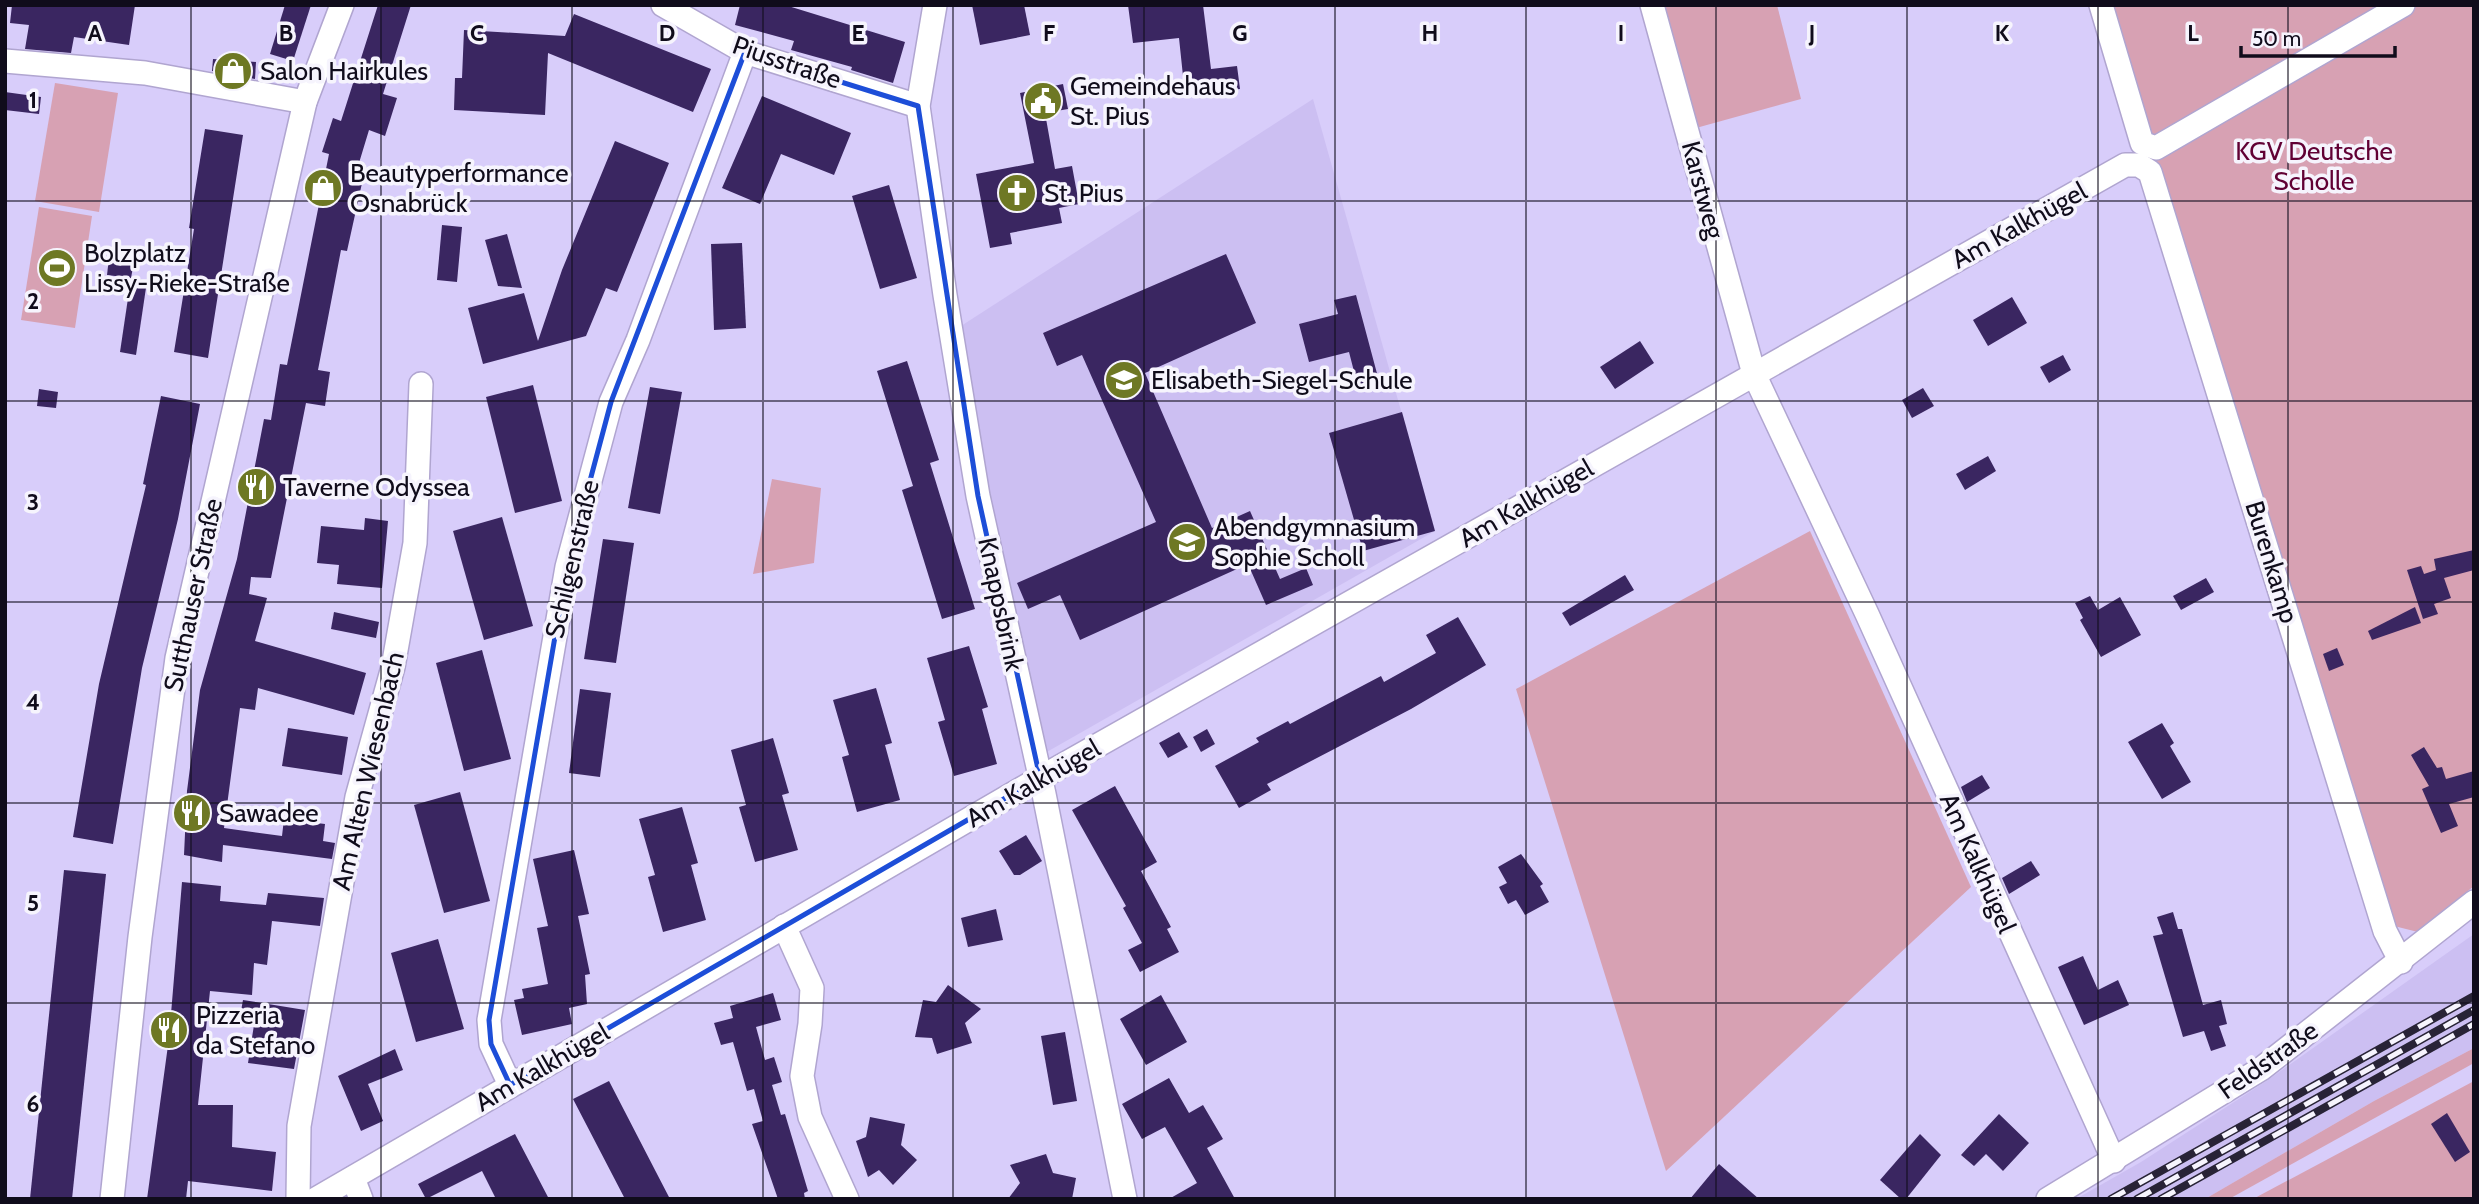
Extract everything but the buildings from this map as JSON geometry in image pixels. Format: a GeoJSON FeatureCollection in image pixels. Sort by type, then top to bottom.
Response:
{"type":"FeatureCollection","features":[{"type":"Feature","properties":{"kind":"street","name":"Sutthauser Straße"},"geometry":{"type":"LineString","coordinates":[[112,1199],[140,937],[177,658],[305,102],[342,5]]}},
{"type":"Feature","properties":{"kind":"street","name":"Piusstraße"},"geometry":{"type":"LineString","coordinates":[[663,5],[745,52],[918,106]]}},
{"type":"Feature","properties":{"kind":"street","name":"Knappsbrink"},"geometry":{"type":"LineString","coordinates":[[934,5],[918,106],[978,496],[1040,778],[1125,1199]]}},
{"type":"Feature","properties":{"kind":"street","name":"Karstweg"},"geometry":{"type":"LineString","coordinates":[[1653,5],[1754,374]]}},
{"type":"Feature","properties":{"kind":"street","name":"Burenkamp"},"geometry":{"type":"LineString","coordinates":[[2101,5],[2141,154],[2150,172],[2377,904],[2401,962]]}},
{"type":"Feature","properties":{"kind":"street","name":"Am Kalkhügel"},"geometry":{"type":"LineString","coordinates":[[316,1199],[357,1189],[510,1085],[784,926],[1040,778],[2141,154],[2156,148],[2403,5]]}},
{"type":"Feature","properties":{"kind":"street","name":"Schilgenstraße"},"geometry":{"type":"LineString","coordinates":[[510,1085],[491,1044],[489,1020],[567,567],[611,402],[638,340],[745,52]]}},
{"type":"Feature","properties":{"kind":"street"},"geometry":{"type":"LineString","coordinates":[[5,61],[145,73],[305,102]]}},
{"type":"Feature","properties":{"kind":"street","name":"Am Kalkhügel"},"geometry":{"type":"LineString","coordinates":[[1754,374],[1867,614],[2114,1161]]}},
{"type":"Feature","properties":{"kind":"street","name":"Am Alten Wiesenbach"},"geometry":{"type":"LineString","coordinates":[[298,1199],[299,1126],[357,797],[393,667],[415,543],[421,384]]}},
{"type":"Feature","properties":{"kind":"street","name":"Feldstraße"},"geometry":{"type":"LineString","coordinates":[[2049,1199],[2261,1069],[2401,962],[2474,902]]}},
{"type":"Feature","properties":{"kind":"street"},"geometry":{"type":"LineString","coordinates":[[784,926],[812,988],[802,1076],[810,1117],[847,1199]]}},
{"type":"Feature","properties":{"kind":"highlighted area"},"geometry":{"type":"Polygon","coordinates":[[[745,52],[918,106],[978,496],[1040,778],[510,1085],[491,1044],[489,1020],[567,567],[611,402],[745,52]]]}},
{"type":"Feature","properties":{"kind":"shaded area"},"geometry":{"type":"Polygon","coordinates":[[[1313,99],[1435,531],[1045,753],[995,538],[961,326],[1313,99]]]}},
{"type":"Feature","properties":{"kind":"shaded area"},"geometry":{"type":"Polygon","coordinates":[[[2474,934],[2474,1048],[2374,1101],[2205,1199],[2076,1199],[2141,1162],[2265,1082],[2474,934]]]}},
{"type":"Feature","properties":{"kind":"green space"},"geometry":{"type":"Polygon","coordinates":[[[1663,5],[1777,5],[1801,99],[1696,128],[1663,5]]]}},
{"type":"Feature","properties":{"kind":"green space","name":"KGV Deutsche Scholle"},"geometry":{"type":"Polygon","coordinates":[[[2092,5],[2474,5],[2474,886],[2418,932],[2394,926],[2353,788],[2092,5]]]}},
{"type":"Feature","properties":{"kind":"green space"},"geometry":{"type":"Polygon","coordinates":[[[55,83],[118,93],[99,212],[35,201],[55,83]]]}},
{"type":"Feature","properties":{"kind":"green space","name":"Bolzplatz Lissy-Rieke-Straße"},"geometry":{"type":"Polygon","coordinates":[[[39,207],[92,216],[75,328],[21,320],[39,207]]]}},
{"type":"Feature","properties":{"kind":"green space"},"geometry":{"type":"Polygon","coordinates":[[[772,479],[821,488],[814,563],[753,574],[772,479]]]}},
{"type":"Feature","properties":{"kind":"green space"},"geometry":{"type":"Polygon","coordinates":[[[1810,531],[1971,887],[1666,1171],[1516,689],[1810,531]]]}},
{"type":"Feature","properties":{"kind":"green space"},"geometry":{"type":"Polygon","coordinates":[[[2474,1048],[2474,1063],[2229,1199],[2205,1199],[2374,1101],[2474,1048]]]}},
{"type":"Feature","properties":{"kind":"green space"},"geometry":{"type":"Polygon","coordinates":[[[2474,1081],[2474,1199],[2253,1199],[2474,1081]]]}},
{"type":"Feature","properties":{"kind":"railway"},"geometry":{"type":"LineString","coordinates":[[2111,1199],[2474,996]]}},
{"type":"Feature","properties":{"kind":"railway"},"geometry":{"type":"LineString","coordinates":[[2137,1199],[2474,1010]]}},
{"type":"Feature","properties":{"kind":"railway"},"geometry":{"type":"LineString","coordinates":[[2161,1199],[2474,1024]]}},
{"type":"Feature","properties":{"kind":"place","name":"Salon Hairkules"},"geometry":{"type":"Point","coordinates":[233,71]}},
{"type":"Feature","properties":{"kind":"place","name":"Gemeindehaus St. Pius"},"geometry":{"type":"Point","coordinates":[1043,101]}},
{"type":"Feature","properties":{"kind":"place","name":"Beautyperformance Osnabrück"},"geometry":{"type":"Point","coordinates":[323,188]}},
{"type":"Feature","properties":{"kind":"place","name":"St. Pius"},"geometry":{"type":"Point","coordinates":[1017,193]}},
{"type":"Feature","properties":{"kind":"place","name":"Bolzplatz Lissy-Rieke-Straße"},"geometry":{"type":"Point","coordinates":[57,268]}},
{"type":"Feature","properties":{"kind":"place","name":"Elisabeth-Siegel-Schule"},"geometry":{"type":"Point","coordinates":[1124,380]}},
{"type":"Feature","properties":{"kind":"place","name":"Taverne Odyssea"},"geometry":{"type":"Point","coordinates":[256,487]}},
{"type":"Feature","properties":{"kind":"place","name":"Abendgymnasium Sophie Scholl"},"geometry":{"type":"Point","coordinates":[1187,542]}},
{"type":"Feature","properties":{"kind":"place","name":"Sawadee"},"geometry":{"type":"Point","coordinates":[192,813]}},
{"type":"Feature","properties":{"kind":"place","name":"Pizzeria da Stefano"},"geometry":{"type":"Point","coordinates":[169,1030]}}]}
